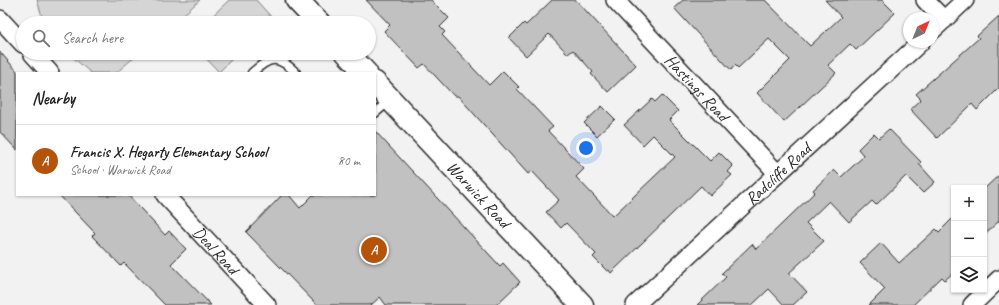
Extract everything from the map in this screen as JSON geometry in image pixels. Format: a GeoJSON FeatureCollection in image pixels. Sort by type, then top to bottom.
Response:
{"type":"FeatureCollection","features":[{"type":"Feature","properties":{"kind":"street"},"geometry":{"type":"LineString","coordinates":[[297,0],[312,16]]}},
{"type":"Feature","properties":{"kind":"street","name":"Hastings Road"},"geometry":{"type":"LineString","coordinates":[[616,0],[778,174]]}},
{"type":"Feature","properties":{"kind":"street"},"geometry":{"type":"LineString","coordinates":[[925,0],[931,12]]}},
{"type":"Feature","properties":{"kind":"street"},"geometry":{"type":"LineString","coordinates":[[939,24],[965,0]]}},
{"type":"Feature","properties":{"kind":"street"},"geometry":{"type":"LineString","coordinates":[[0,19],[16,36]]}},
{"type":"Feature","properties":{"kind":"street","name":"Radcliffe Road"},"geometry":{"type":"LineString","coordinates":[[635,305],[914,48]]}},
{"type":"Feature","properties":{"kind":"street"},"geometry":{"type":"LineString","coordinates":[[38,60],[49,72]]}},
{"type":"Feature","properties":{"kind":"street"},"geometry":{"type":"LineString","coordinates":[[354,60],[365,72]]}},
{"type":"Feature","properties":{"kind":"street","name":"Warwick Road"},"geometry":{"type":"LineString","coordinates":[[376,86],[383,107],[582,305]]}},
{"type":"Feature","properties":{"kind":"street","name":"Deal Road"},"geometry":{"type":"LineString","coordinates":[[166,196],[268,305]]}},
{"type":"Feature","properties":{"kind":"street"},"geometry":{"type":"LineString","coordinates":[[972,305],[999,280]]}},
{"type":"Feature","properties":{"kind":"lane"},"geometry":{"type":"LineString","coordinates":[[253,72],[268,60]]}},
{"type":"Feature","properties":{"kind":"lane"},"geometry":{"type":"LineString","coordinates":[[277,60],[286,64],[295,72]]}},
{"type":"Feature","properties":{"kind":"shaded area"},"geometry":{"type":"Polygon","coordinates":[[[37,0],[200,0],[182,16],[42,16],[37,0]]]}},
{"type":"Feature","properties":{"kind":"shaded area"},"geometry":{"type":"Polygon","coordinates":[[[229,0],[256,0],[270,16],[212,16],[229,0]]]}},
{"type":"Feature","properties":{"kind":"shaded area"},"geometry":{"type":"Polygon","coordinates":[[[76,60],[131,60],[117,72],[90,72],[76,60]]]}},
{"type":"Feature","properties":{"kind":"shaded area"},"geometry":{"type":"Polygon","coordinates":[[[208,60],[231,60],[219,72],[208,60]]]}},
{"type":"Feature","properties":{"kind":"building"},"geometry":{"type":"Polygon","coordinates":[[[366,0],[431,0],[449,18],[440,27],[445,32],[442,35],[489,85],[503,71],[519,87],[517,89],[553,127],[548,131],[584,169],[576,177],[613,216],[675,157],[653,135],[643,145],[624,125],[652,99],[655,102],[662,95],[678,111],[669,120],[710,161],[719,152],[733,166],[728,172],[732,175],[710,196],[701,186],[611,273],[593,257],[596,254],[566,223],[561,228],[546,212],[559,200],[532,171],[528,174],[458,96],[454,96],[424,64],[419,68],[384,31],[390,25],[366,0]]]}},
{"type":"Feature","properties":{"kind":"building"},"geometry":{"type":"Polygon","coordinates":[[[552,0],[576,0],[636,65],[608,92],[591,74],[593,72],[573,50],[568,54],[549,34],[526,56],[509,38],[524,23],[526,25],[552,0]]]}},
{"type":"Feature","properties":{"kind":"building"},"geometry":{"type":"Polygon","coordinates":[[[683,0],[765,0],[810,46],[841,17],[825,0],[882,0],[895,13],[856,50],[850,44],[828,65],[836,73],[784,122],[757,93],[790,60],[769,39],[738,68],[735,65],[731,70],[674,8],[683,0]]]}},
{"type":"Feature","properties":{"kind":"building"},"geometry":{"type":"Polygon","coordinates":[[[999,16],[999,88],[977,110],[972,104],[937,138],[910,109],[921,99],[916,94],[979,38],[977,36],[999,16]]]}},
{"type":"Feature","properties":{"kind":"building"},"geometry":{"type":"Polygon","coordinates":[[[0,52],[17,71],[16,149],[0,132],[0,52]]]}},
{"type":"Feature","properties":{"kind":"building"},"geometry":{"type":"Polygon","coordinates":[[[602,106],[615,119],[597,136],[584,123],[602,106]]]}},
{"type":"Feature","properties":{"kind":"building"},"geometry":{"type":"Polygon","coordinates":[[[889,129],[921,162],[919,164],[935,182],[923,193],[906,176],[876,205],[872,201],[849,222],[829,201],[806,223],[824,241],[789,273],[807,292],[793,305],[784,305],[769,289],[752,305],[697,305],[726,277],[722,273],[752,244],[756,249],[815,192],[813,190],[834,170],[841,177],[864,156],[858,149],[874,133],[879,138],[889,129]]]}},
{"type":"Feature","properties":{"kind":"building"},"geometry":{"type":"Polygon","coordinates":[[[376,132],[500,266],[503,263],[520,282],[496,305],[386,305],[380,297],[371,305],[317,305],[246,232],[281,196],[290,196],[300,208],[312,196],[376,196],[376,132]]]}},
{"type":"Feature","properties":{"kind":"building"},"geometry":{"type":"Polygon","coordinates":[[[999,175],[999,221],[987,232],[987,221],[987,186],[999,175]]]}},
{"type":"Feature","properties":{"kind":"building"},"geometry":{"type":"Polygon","coordinates":[[[60,196],[129,196],[165,235],[169,231],[186,249],[171,264],[211,305],[165,305],[124,263],[121,266],[92,236],[95,233],[60,196]]]}},
{"type":"Feature","properties":{"kind":"building"},"geometry":{"type":"Polygon","coordinates":[[[951,220],[951,275],[945,280],[942,277],[913,305],[869,305],[885,289],[860,263],[881,243],[899,263],[936,229],[939,232],[951,220]]]}},
{"type":"Feature","properties":{"kind":"place","name":"Francis X. Hegarty Elementary School"},"geometry":{"type":"Point","coordinates":[374,250]}}]}
